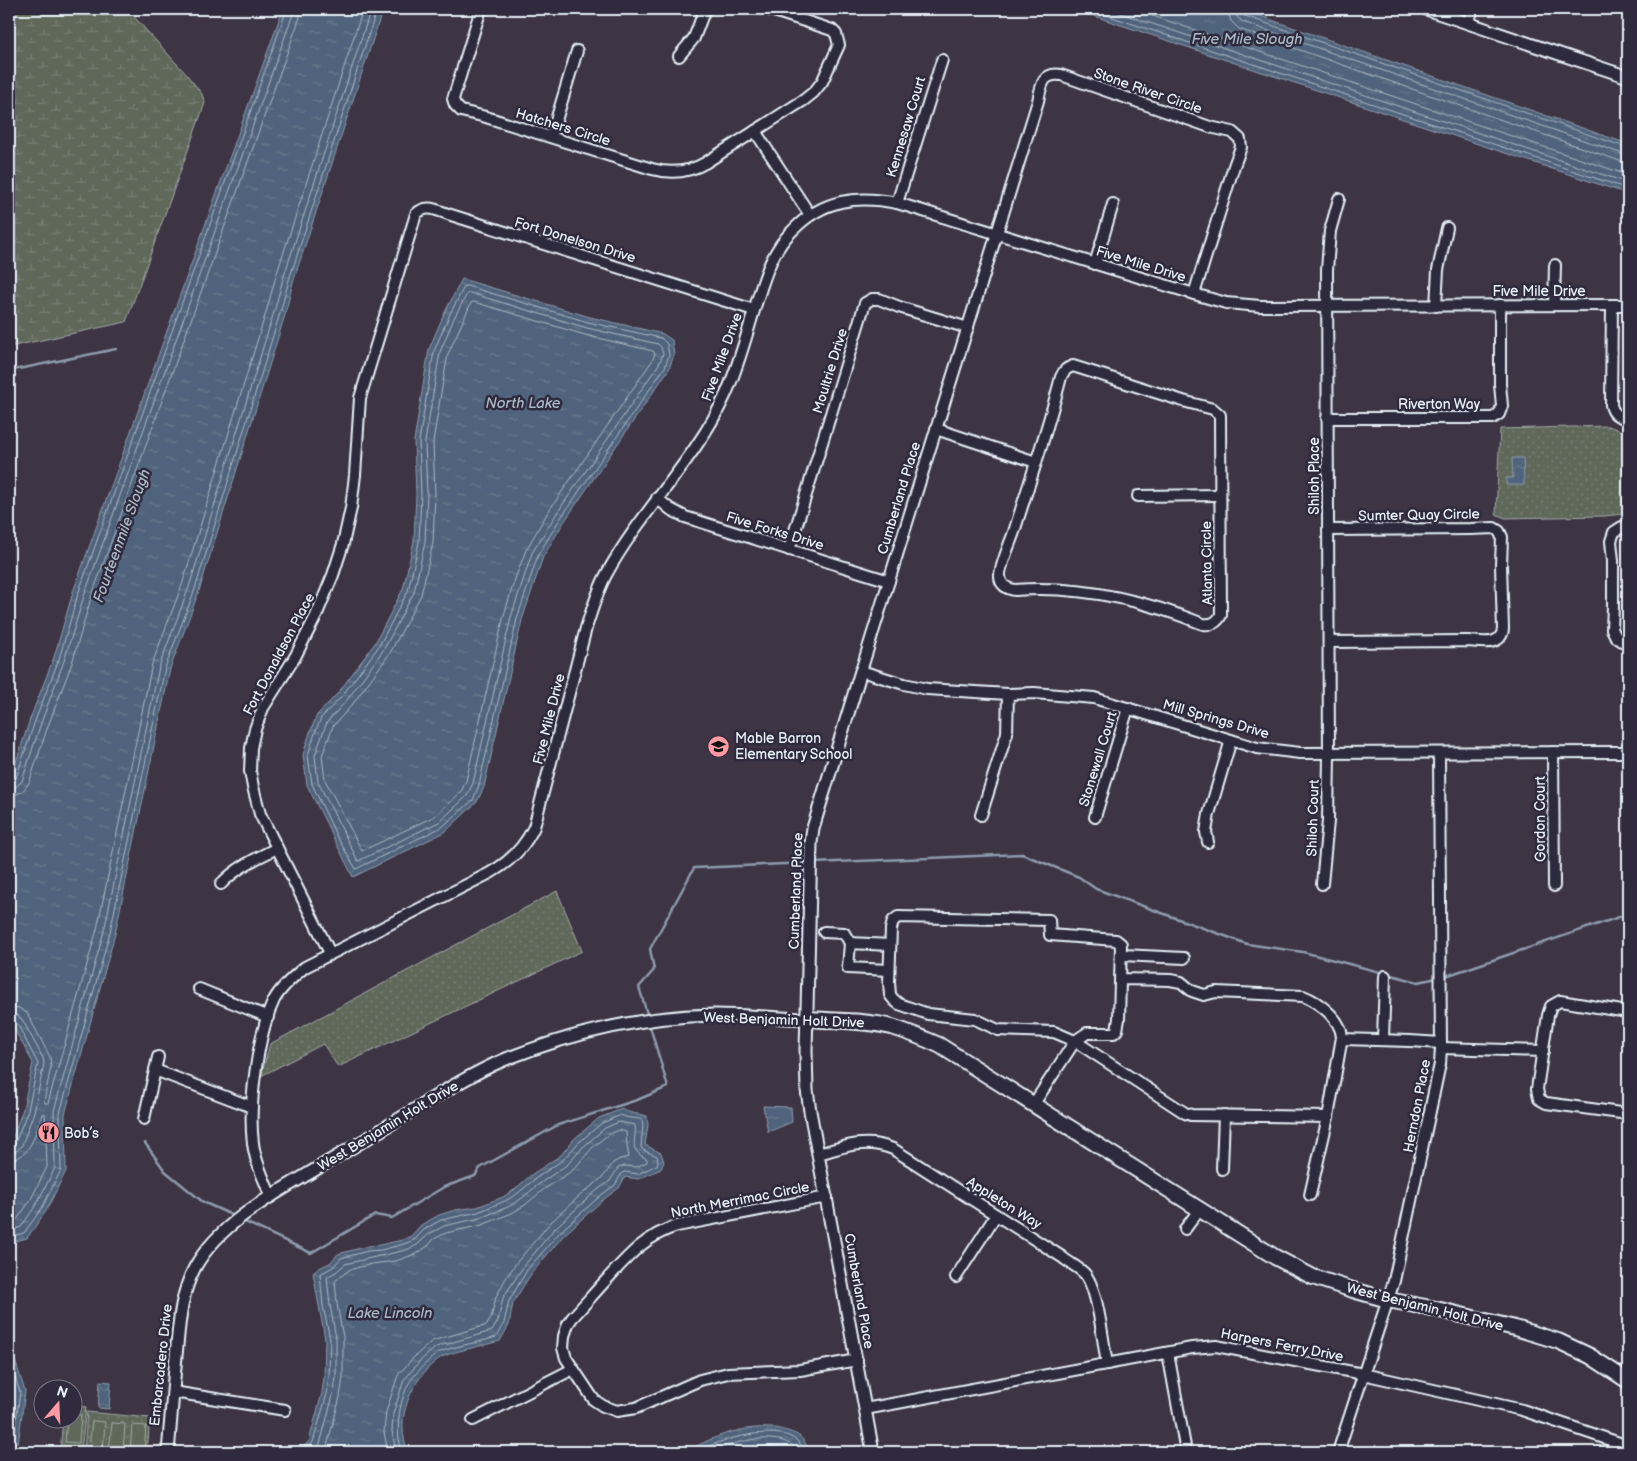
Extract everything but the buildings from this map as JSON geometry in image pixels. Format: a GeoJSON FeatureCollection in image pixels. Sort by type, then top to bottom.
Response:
{"type":"FeatureCollection","features":[{"type":"Feature","properties":{"kind":"main road","name":"West Benjamin Holt Drive"},"geometry":{"type":"LineString","coordinates":[[807,1019],[870,1023],[914,1034],[939,1045],[1275,1257],[1313,1277],[1388,1300],[1436,1309],[1558,1340],[1618,1373],[1628,1381]]}},
{"type":"Feature","properties":{"kind":"street","name":"Hatchers Circle"},"geometry":{"type":"LineString","coordinates":[[481,9],[452,99],[454,105],[462,111],[652,169],[676,172],[698,167],[814,92],[822,82],[839,45],[836,34],[832,30],[768,9]]}},
{"type":"Feature","properties":{"kind":"street"},"geometry":{"type":"LineString","coordinates":[[679,56],[694,38],[705,9]]}},
{"type":"Feature","properties":{"kind":"street"},"geometry":{"type":"LineString","coordinates":[[1426,9],[1628,77]]}},
{"type":"Feature","properties":{"kind":"street"},"geometry":{"type":"LineString","coordinates":[[1468,23],[1473,9]]}},
{"type":"Feature","properties":{"kind":"street"},"geometry":{"type":"LineString","coordinates":[[551,137],[577,51]]}},
{"type":"Feature","properties":{"kind":"street","name":"Kennesaw Court"},"geometry":{"type":"LineString","coordinates":[[897,203],[942,60]]}},
{"type":"Feature","properties":{"kind":"street","name":"Stone River Circle"},"geometry":{"type":"LineString","coordinates":[[997,234],[1042,84],[1050,75],[1061,75],[1210,127],[1232,132],[1240,139],[1240,150],[1194,294]]}},
{"type":"Feature","properties":{"kind":"street"},"geometry":{"type":"LineString","coordinates":[[755,131],[810,215]]}},
{"type":"Feature","properties":{"kind":"street","name":"Five Mile Drive"},"geometry":{"type":"LineString","coordinates":[[271,1197],[256,1160],[252,1142],[252,1107],[260,1049],[268,1017],[275,999],[287,982],[305,967],[490,873],[511,860],[525,844],[534,827],[542,802],[586,628],[605,576],[622,548],[719,410],[736,370],[768,266],[776,251],[794,228],[810,215],[829,206],[850,200],[876,199],[897,203],[1194,294],[1226,302],[1260,306],[1628,305]]}},
{"type":"Feature","properties":{"kind":"street","name":"Shiloh Place"},"geometry":{"type":"LineString","coordinates":[[1329,754],[1327,253],[1330,231],[1339,199]]}},
{"type":"Feature","properties":{"kind":"street"},"geometry":{"type":"LineString","coordinates":[[1096,264],[1113,204]]}},
{"type":"Feature","properties":{"kind":"street","name":"Fort Donelson Drive"},"geometry":{"type":"LineString","coordinates":[[408,241],[416,214],[421,209],[431,208],[450,216],[754,310]]}},
{"type":"Feature","properties":{"kind":"street"},"geometry":{"type":"LineString","coordinates":[[1436,306],[1438,270],[1447,228]]}},
{"type":"Feature","properties":{"kind":"street","name":"Cumberland Place"},"geometry":{"type":"LineString","coordinates":[[874,1452],[807,1090],[806,1051],[811,842],[813,828],[861,671],[997,234]]}},
{"type":"Feature","properties":{"kind":"street","name":"Fort Donaldson Place"},"geometry":{"type":"LineString","coordinates":[[330,953],[260,814],[250,771],[251,748],[263,708],[295,657],[316,616],[333,575],[343,544],[351,508],[355,475],[360,398],[408,241]]}},
{"type":"Feature","properties":{"kind":"street"},"geometry":{"type":"LineString","coordinates":[[1554,305],[1555,265]]}},
{"type":"Feature","properties":{"kind":"street","name":"Moultrie Drive"},"geometry":{"type":"LineString","coordinates":[[789,550],[865,303],[872,299],[879,299],[968,328]]}},
{"type":"Feature","properties":{"kind":"street","name":"Riverton Way"},"geometry":{"type":"LineString","coordinates":[[1327,418],[1493,418],[1499,414],[1502,406],[1500,384],[1500,305]]}},
{"type":"Feature","properties":{"kind":"street"},"geometry":{"type":"LineString","coordinates":[[1612,305],[1611,405],[1617,415],[1628,418]]}},
{"type":"Feature","properties":{"kind":"street","name":"Atlanta Circle"},"geometry":{"type":"LineString","coordinates":[[1068,367],[1077,367],[1216,411],[1220,416],[1221,422],[1219,495],[1221,615],[1216,622],[1204,624],[1146,604],[1112,595],[1068,590],[1009,589],[1002,584],[999,573],[1036,462],[1061,376],[1068,367]]}},
{"type":"Feature","properties":{"kind":"street"},"geometry":{"type":"LineString","coordinates":[[936,429],[1036,462]]}},
{"type":"Feature","properties":{"kind":"street"},"geometry":{"type":"LineString","coordinates":[[1138,496],[1219,495]]}},
{"type":"Feature","properties":{"kind":"street","name":"Five Forks Drive"},"geometry":{"type":"LineString","coordinates":[[658,498],[670,510],[685,517],[889,581]]}},
{"type":"Feature","properties":{"kind":"street","name":"Sumter Quay Circle"},"geometry":{"type":"LineString","coordinates":[[1328,530],[1471,529],[1489,527],[1499,531],[1503,544],[1501,566],[1503,633],[1496,641],[1329,642]]}},
{"type":"Feature","properties":{"kind":"street"},"geometry":{"type":"LineString","coordinates":[[1628,527],[1622,527],[1614,532],[1611,541],[1612,628],[1616,637],[1622,641],[1628,641]]}},
{"type":"Feature","properties":{"kind":"street","name":"Mill Springs Drive"},"geometry":{"type":"LineString","coordinates":[[861,671],[927,689],[1008,694],[1034,693],[1094,698],[1257,748],[1300,753],[1628,752]]}},
{"type":"Feature","properties":{"kind":"street"},"geometry":{"type":"LineString","coordinates":[[981,815],[1007,733],[1008,694]]}},
{"type":"Feature","properties":{"kind":"street","name":"Stonewall Court"},"geometry":{"type":"LineString","coordinates":[[1095,817],[1128,708]]}},
{"type":"Feature","properties":{"kind":"street"},"geometry":{"type":"LineString","coordinates":[[1208,842],[1206,832],[1209,814],[1231,740]]}},
{"type":"Feature","properties":{"kind":"street","name":"Gordon Court"},"geometry":{"type":"LineString","coordinates":[[1553,752],[1554,886]]}},
{"type":"Feature","properties":{"kind":"street","name":"Herndon Place"},"geometry":{"type":"LineString","coordinates":[[1338,1452],[1394,1281],[1437,1080],[1441,1045],[1439,753]]}},
{"type":"Feature","properties":{"kind":"street","name":"Shiloh Court"},"geometry":{"type":"LineString","coordinates":[[1322,884],[1328,821],[1329,754]]}},
{"type":"Feature","properties":{"kind":"street"},"geometry":{"type":"LineString","coordinates":[[221,884],[241,866],[277,848]]}},
{"type":"Feature","properties":{"kind":"street"},"geometry":{"type":"LineString","coordinates":[[1034,1105],[1074,1041],[1087,1033],[1114,1033],[1117,1030],[1120,1019],[1122,944],[1116,940],[1050,935],[1048,920],[898,917],[891,929],[889,970],[890,994],[899,1004],[928,1014],[976,1020],[998,1030],[1054,1032],[1074,1041],[1191,1115],[1328,1117]]}},
{"type":"Feature","properties":{"kind":"street"},"geometry":{"type":"LineString","coordinates":[[824,932],[844,933],[850,944],[848,968],[889,970]]}},
{"type":"Feature","properties":{"kind":"street"},"geometry":{"type":"LineString","coordinates":[[850,944],[890,946]]}},
{"type":"Feature","properties":{"kind":"street"},"geometry":{"type":"LineString","coordinates":[[1122,955],[1184,958]]}},
{"type":"Feature","properties":{"kind":"street"},"geometry":{"type":"LineString","coordinates":[[1383,1040],[1385,976]]}},
{"type":"Feature","properties":{"kind":"street"},"geometry":{"type":"LineString","coordinates":[[1121,979],[1181,982],[1192,991],[1204,996],[1216,992],[1303,996],[1314,1000],[1334,1019],[1342,1029],[1342,1039],[1328,1117],[1310,1195]]}},
{"type":"Feature","properties":{"kind":"street"},"geometry":{"type":"LineString","coordinates":[[199,989],[268,1017]]}},
{"type":"Feature","properties":{"kind":"street"},"geometry":{"type":"LineString","coordinates":[[1628,1012],[1560,1001],[1556,1002],[1549,1008],[1537,1089],[1541,1101],[1546,1103],[1628,1114]]}},
{"type":"Feature","properties":{"kind":"street","name":"West Benjamin Holt Drive"},"geometry":{"type":"LineString","coordinates":[[271,1197],[440,1094],[480,1072],[504,1060],[559,1040],[610,1027],[675,1018],[715,1015],[807,1019]]}},
{"type":"Feature","properties":{"kind":"street"},"geometry":{"type":"LineString","coordinates":[[1342,1039],[1543,1051]]}},
{"type":"Feature","properties":{"kind":"street"},"geometry":{"type":"LineString","coordinates":[[144,1119],[158,1057]]}},
{"type":"Feature","properties":{"kind":"street"},"geometry":{"type":"LineString","coordinates":[[155,1070],[252,1107]]}},
{"type":"Feature","properties":{"kind":"street"},"geometry":{"type":"LineString","coordinates":[[1222,1170],[1224,1115]]}},
{"type":"Feature","properties":{"kind":"street","name":"Appleton Way"},"geometry":{"type":"LineString","coordinates":[[818,1154],[864,1143],[883,1145],[893,1149],[1062,1257],[1085,1274],[1092,1288],[1107,1364]]}},
{"type":"Feature","properties":{"kind":"street","name":"Embarcadero Drive"},"geometry":{"type":"LineString","coordinates":[[168,1452],[181,1306],[194,1270],[205,1251],[220,1234],[271,1197]]}},
{"type":"Feature","properties":{"kind":"street","name":"North Merrimac Circle"},"geometry":{"type":"LineString","coordinates":[[826,1197],[677,1226],[659,1232],[632,1252],[568,1324],[563,1348],[566,1358],[587,1391],[598,1403],[608,1408],[622,1411],[636,1408],[700,1380],[728,1373],[800,1370],[857,1360]]}},
{"type":"Feature","properties":{"kind":"street"},"geometry":{"type":"LineString","coordinates":[[1185,1230],[1200,1209]]}},
{"type":"Feature","properties":{"kind":"street"},"geometry":{"type":"LineString","coordinates":[[956,1277],[996,1215]]}},
{"type":"Feature","properties":{"kind":"street","name":"Harpers Ferry Drive"},"geometry":{"type":"LineString","coordinates":[[866,1409],[1207,1346],[1225,1347],[1363,1374],[1522,1410],[1628,1446]]}},
{"type":"Feature","properties":{"kind":"street"},"geometry":{"type":"LineString","coordinates":[[1168,1353],[1186,1452]]}},
{"type":"Feature","properties":{"kind":"street"},"geometry":{"type":"LineString","coordinates":[[472,1420],[573,1369]]}},
{"type":"Feature","properties":{"kind":"street"},"geometry":{"type":"LineString","coordinates":[[173,1392],[285,1410]]}},
{"type":"Feature","properties":{"kind":"green space"},"geometry":{"type":"Polygon","coordinates":[[[9,9],[127,9],[187,75],[202,94],[205,103],[126,322],[9,347],[9,9]]]}},
{"type":"Feature","properties":{"kind":"green space"},"geometry":{"type":"Polygon","coordinates":[[[1608,426],[1622,431],[1622,514],[1505,518],[1496,514],[1500,429],[1608,426]]]}},
{"type":"Feature","properties":{"kind":"green space"},"geometry":{"type":"Polygon","coordinates":[[[557,891],[582,951],[338,1067],[323,1044],[261,1076],[270,1044],[557,891]]]}},
{"type":"Feature","properties":{"kind":"green space"},"geometry":{"type":"Polygon","coordinates":[[[82,1407],[86,1407],[81,1452],[60,1452],[62,1428],[82,1428],[82,1407]]]}},
{"type":"Feature","properties":{"kind":"green space"},"geometry":{"type":"Polygon","coordinates":[[[87,1412],[150,1418],[147,1452],[84,1452],[87,1412]]]}},
{"type":"Feature","properties":{"kind":"green space"},"geometry":{"type":"Polygon","coordinates":[[[92,1421],[105,1422],[103,1450],[89,1449],[92,1421]]]}},
{"type":"Feature","properties":{"kind":"green space"},"geometry":{"type":"Polygon","coordinates":[[[112,1423],[125,1424],[123,1452],[109,1451],[112,1423]]]}},
{"type":"Feature","properties":{"kind":"green space"},"geometry":{"type":"Polygon","coordinates":[[[132,1425],[146,1426],[144,1452],[130,1452],[132,1425]]]}},
{"type":"Feature","properties":{"kind":"green space"},"geometry":{"type":"Polygon","coordinates":[[[66,1428],[80,1428],[79,1443],[65,1442],[66,1428]]]}},
{"type":"Feature","properties":{"kind":"water","name":"Fourteenmile Slough"},"geometry":{"type":"Polygon","coordinates":[[[283,9],[383,9],[293,282],[285,315],[199,591],[170,669],[115,934],[65,1114],[66,1171],[46,1211],[27,1238],[9,1243],[9,1147],[23,1109],[33,1063],[12,1025],[9,1029],[9,784],[30,719],[54,657],[73,592],[283,9]]]}},
{"type":"Feature","properties":{"kind":"water","name":"Five Mile Slough"},"geometry":{"type":"Polygon","coordinates":[[[1073,9],[1240,9],[1628,144],[1628,194],[1073,9]]]}},
{"type":"Feature","properties":{"kind":"water","name":"North Lake"},"geometry":{"type":"Polygon","coordinates":[[[462,279],[590,317],[663,334],[672,340],[674,355],[669,369],[564,522],[543,557],[522,620],[484,787],[477,802],[445,832],[353,877],[307,785],[303,755],[317,715],[338,693],[375,643],[403,589],[414,541],[416,494],[414,441],[429,349],[462,279]]]}},
{"type":"Feature","properties":{"kind":"water"},"geometry":{"type":"Polygon","coordinates":[[[1512,458],[1523,458],[1524,485],[1506,485],[1506,478],[1513,478],[1512,458]]]}},
{"type":"Feature","properties":{"kind":"water"},"geometry":{"type":"Polygon","coordinates":[[[763,1106],[791,1107],[792,1122],[768,1132],[763,1106]]]}},
{"type":"Feature","properties":{"kind":"water","name":"Lake Lincoln"},"geometry":{"type":"Polygon","coordinates":[[[622,1109],[647,1116],[648,1125],[645,1145],[661,1153],[664,1162],[661,1169],[638,1179],[625,1177],[619,1188],[564,1235],[531,1274],[513,1303],[509,1325],[500,1341],[440,1358],[421,1376],[408,1400],[404,1413],[404,1440],[409,1452],[299,1452],[309,1441],[322,1393],[324,1377],[325,1339],[313,1273],[330,1263],[338,1254],[402,1240],[411,1236],[421,1225],[439,1215],[455,1210],[477,1207],[503,1197],[561,1155],[574,1139],[599,1118],[622,1109]]]}},
{"type":"Feature","properties":{"kind":"water"},"geometry":{"type":"Polygon","coordinates":[[[9,1348],[12,1351],[25,1391],[17,1452],[9,1452],[9,1348]]]}},
{"type":"Feature","properties":{"kind":"water"},"geometry":{"type":"Polygon","coordinates":[[[100,1381],[111,1382],[109,1409],[98,1408],[100,1381]]]}},
{"type":"Feature","properties":{"kind":"water"},"geometry":{"type":"Polygon","coordinates":[[[754,1428],[776,1428],[801,1437],[809,1452],[687,1452],[708,1440],[724,1434],[754,1428]]]}},
{"type":"Feature","properties":{"kind":"waterway"},"geometry":{"type":"LineString","coordinates":[[9,371],[116,349]]}},
{"type":"Feature","properties":{"kind":"waterway"},"geometry":{"type":"LineString","coordinates":[[813,863],[1022,854],[1079,877],[1096,889],[1247,944],[1303,952],[1418,982],[1437,978]]}},
{"type":"Feature","properties":{"kind":"waterway"},"geometry":{"type":"LineString","coordinates":[[648,1017],[639,987],[654,970],[650,949],[694,868],[808,863]]}},
{"type":"Feature","properties":{"kind":"waterway"},"geometry":{"type":"LineString","coordinates":[[1443,977],[1628,914]]}},
{"type":"Feature","properties":{"kind":"waterway"},"geometry":{"type":"LineString","coordinates":[[243,1221],[311,1253],[375,1215],[392,1218],[444,1187],[475,1176],[480,1168],[558,1125],[637,1100],[668,1087],[649,1023]]}},
{"type":"Feature","properties":{"kind":"waterway"},"geometry":{"type":"LineString","coordinates":[[145,1143],[165,1171],[203,1202],[236,1217]]}},
{"type":"Feature","properties":{"kind":"place","name":"Mable Barron Elementary School"},"geometry":{"type":"Point","coordinates":[719,746]}},
{"type":"Feature","properties":{"kind":"place","name":"Bob’s"},"geometry":{"type":"Point","coordinates":[48,1133]}}]}
